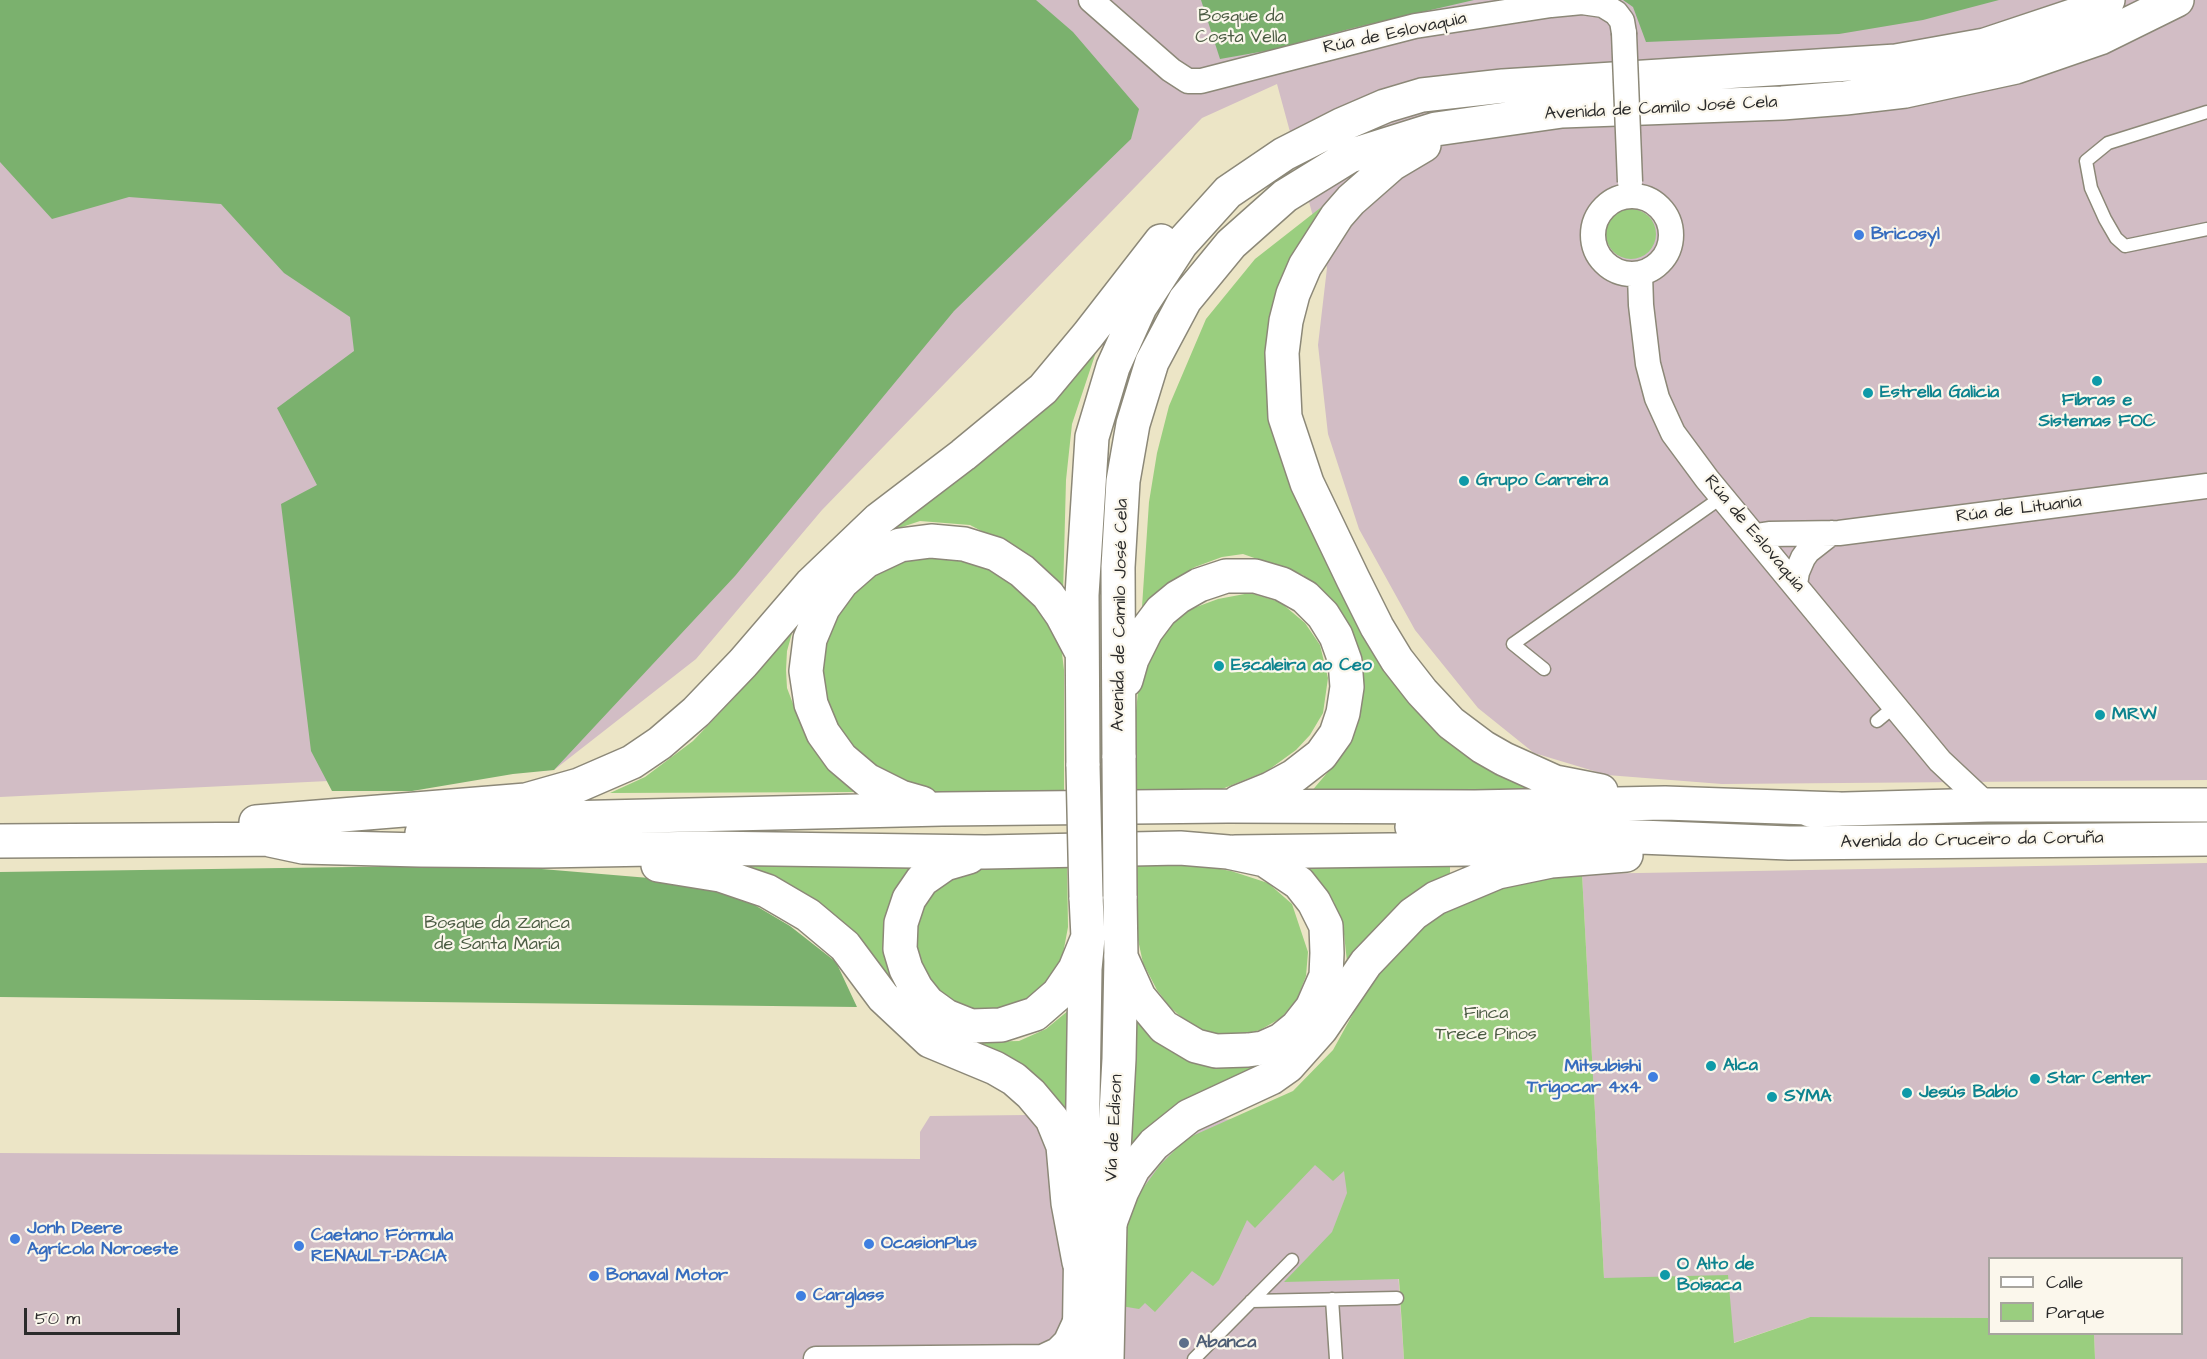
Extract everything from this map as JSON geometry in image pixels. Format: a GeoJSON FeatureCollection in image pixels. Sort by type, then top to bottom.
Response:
{"type":"FeatureCollection","features":[{"type":"Feature","properties":{"kind":"main road","name":"Avenida de Camilo José Cela"},"geometry":{"type":"LineString","coordinates":[[1086,897],[1082,595],[1092,437],[1113,367],[1140,307],[1181,244],[1228,192],[1284,154],[1341,125],[1385,106],[1422,95],[1503,86],[1896,61],[1985,45],[2090,10],[2109,0]]}},
{"type":"Feature","properties":{"kind":"main road","name":"Avenida de Camilo José Cela"},"geometry":{"type":"LineString","coordinates":[[1120,896],[1118,567],[1124,481],[1133,424],[1152,362],[1185,300],[1231,244],[1285,196],[1350,156],[1436,129],[1562,111],[1782,103],[1905,91],[2016,68],[2100,38],[2177,0]]}},
{"type":"Feature","properties":{"kind":"main road"},"geometry":{"type":"LineString","coordinates":[[1436,129],[1423,146],[1392,164],[1336,216],[1305,266],[1293,294],[1286,321],[1282,353],[1285,417],[1293,446],[1328,527],[1377,627],[1422,692],[1451,723],[1483,747],[1504,759],[1555,782],[1665,803]]}},
{"type":"Feature","properties":{"kind":"main road"},"geometry":{"type":"LineString","coordinates":[[151,840],[216,826],[275,819],[526,800],[579,785],[632,762],[660,743],[696,712],[743,663],[811,584],[879,519],[972,448],[1043,389],[1088,335],[1155,246],[1194,204],[1228,192]]}},
{"type":"Feature","properties":{"kind":"main road"},"geometry":{"type":"LineString","coordinates":[[942,808],[901,797],[867,780],[841,758],[823,733],[811,704],[806,671],[810,639],[823,608],[842,582],[866,561],[900,546],[931,541],[964,544],[996,554],[1022,571],[1058,608],[1082,653]]}},
{"type":"Feature","properties":{"kind":"main road"},"geometry":{"type":"LineString","coordinates":[[1119,704],[1132,659],[1146,631],[1161,611],[1178,597],[1199,585],[1226,576],[1255,576],[1282,584],[1305,597],[1323,615],[1336,636],[1345,661],[1347,687],[1343,713],[1336,734],[1321,755],[1294,776],[1270,789],[1228,806]]}},
{"type":"Feature","properties":{"kind":"main road"},"geometry":{"type":"LineString","coordinates":[[416,834],[521,819],[942,808],[1475,807],[1665,803],[1838,809]]}},
{"type":"Feature","properties":{"kind":"main road","name":"Avenida do Cruceiro da Coruña"},"geometry":{"type":"LineString","coordinates":[[1838,809],[1987,805],[2207,804]]}},
{"type":"Feature","properties":{"kind":"main road"},"geometry":{"type":"LineString","coordinates":[[0,841],[270,840],[416,834],[1412,827],[1838,809]]}},
{"type":"Feature","properties":{"kind":"main road"},"geometry":{"type":"LineString","coordinates":[[1412,827],[1737,842]]}},
{"type":"Feature","properties":{"kind":"main road","name":"Avenida do Cruceiro da Coruña"},"geometry":{"type":"LineString","coordinates":[[1737,842],[2207,839]]}},
{"type":"Feature","properties":{"kind":"main road"},"geometry":{"type":"LineString","coordinates":[[270,840],[303,847],[543,851],[706,849],[985,852],[1180,848],[1228,852],[1638,847],[1678,849]]}},
{"type":"Feature","properties":{"kind":"main road"},"geometry":{"type":"LineString","coordinates":[[1110,1223],[1133,1169],[1154,1144],[1189,1116],[1271,1078],[1288,1066],[1321,1029],[1366,963],[1413,914],[1436,898],[1498,872],[1551,861],[1642,854],[1737,842]]}},
{"type":"Feature","properties":{"kind":"main road"},"geometry":{"type":"LineString","coordinates":[[543,851],[720,875],[766,891],[808,915],[845,946],[883,997],[930,1041],[995,1068],[1014,1079],[1031,1094],[1052,1119],[1063,1146],[1068,1203],[1079,1262]]}},
{"type":"Feature","properties":{"kind":"main road"},"geometry":{"type":"LineString","coordinates":[[985,852],[945,864],[922,880],[909,899],[901,923],[900,949],[906,969],[916,988],[928,1003],[946,1016],[971,1026],[1001,1025],[1035,1014],[1058,994],[1075,969],[1088,937]]}},
{"type":"Feature","properties":{"kind":"main road"},"geometry":{"type":"LineString","coordinates":[[1121,957],[1139,997],[1164,1027],[1196,1046],[1215,1051],[1263,1048],[1281,1040],[1297,1027],[1312,1008],[1326,976],[1326,926],[1314,902],[1299,883],[1265,860],[1228,852]]}},
{"type":"Feature","properties":{"kind":"main road","name":"Vía de Edison"},"geometry":{"type":"LineString","coordinates":[[1107,1359],[1110,1223],[1119,1059],[1120,896]]}},
{"type":"Feature","properties":{"kind":"main road","name":"Vía de Edison"},"geometry":{"type":"LineString","coordinates":[[1079,1359],[1085,969],[1088,937],[1086,897]]}},
{"type":"Feature","properties":{"kind":"street","name":"Rúa de Eslovaquia"},"geometry":{"type":"LineString","coordinates":[[1091,0],[1171,70],[1188,81],[1201,81],[1416,26],[1551,5],[1582,2],[1603,5],[1616,13],[1622,21],[1624,33],[1630,189]]}},
{"type":"Feature","properties":{"kind":"street"},"geometry":{"type":"LineString","coordinates":[[1630,189],[1655,203],[1665,212],[1672,237],[1663,261],[1653,269],[1640,274],[1627,274],[1604,263],[1593,240],[1598,215],[1606,205],[1630,189]]}},
{"type":"Feature","properties":{"kind":"street","name":"Rúa de Eslovaquia"},"geometry":{"type":"LineString","coordinates":[[1640,274],[1648,364],[1658,399],[1673,433],[1722,497],[1795,584],[1886,714],[1987,805]]}},
{"type":"Feature","properties":{"kind":"street","name":"Rúa de Lituania"},"geometry":{"type":"LineString","coordinates":[[1756,537],[1820,533],[2207,486]]}},
{"type":"Feature","properties":{"kind":"street"},"geometry":{"type":"LineString","coordinates":[[1795,584],[1803,558],[1820,533]]}},
{"type":"Feature","properties":{"kind":"street","name":"Rúa de Lituania"},"geometry":{"type":"LineString","coordinates":[[1776,561],[1792,542],[1820,533]]}},
{"type":"Feature","properties":{"kind":"street"},"geometry":{"type":"LineString","coordinates":[[1933,807],[1942,777],[1940,761]]}},
{"type":"Feature","properties":{"kind":"street"},"geometry":{"type":"LineString","coordinates":[[816,1359],[1043,1358],[1057,1350],[1066,1341],[1080,1310]]}},
{"type":"Feature","properties":{"kind":"lane"},"geometry":{"type":"LineString","coordinates":[[2207,112],[2108,143],[2086,161],[2091,188],[2105,219],[2116,238],[2125,246],[2207,229]]}},
{"type":"Feature","properties":{"kind":"lane"},"geometry":{"type":"LineString","coordinates":[[1544,669],[1513,644],[1722,497]]}},
{"type":"Feature","properties":{"kind":"lane"},"geometry":{"type":"LineString","coordinates":[[1194,1359],[1292,1260]]}},
{"type":"Feature","properties":{"kind":"lane"},"geometry":{"type":"LineString","coordinates":[[1251,1301],[1396,1298]]}},
{"type":"Feature","properties":{"kind":"lane"},"geometry":{"type":"LineString","coordinates":[[1332,1299],[1336,1359]]}},
{"type":"Feature","properties":{"kind":"shaded area"},"geometry":{"type":"Polygon","coordinates":[[[0,0],[2207,0],[2207,780],[1722,784],[1607,775],[1534,753],[1478,708],[1415,630],[1359,529],[1328,434],[1318,345],[1327,268],[1277,84],[1202,118],[822,510],[696,659],[554,770],[0,797],[0,0]]]}},
{"type":"Feature","properties":{"kind":"shaded area"},"geometry":{"type":"Polygon","coordinates":[[[2207,863],[2207,1359],[2095,1359],[2094,1335],[2183,1335],[2183,1257],[1988,1257],[1988,1318],[1810,1317],[1733,1343],[1604,1278],[1582,874],[2207,863]]]}},
{"type":"Feature","properties":{"kind":"shaded area"},"geometry":{"type":"Polygon","coordinates":[[[1028,1115],[1388,1123],[1404,1359],[0,1359],[0,1153],[920,1159],[920,1132],[930,1116],[1028,1115]]]}},
{"type":"Feature","properties":{"kind":"green space"},"geometry":{"type":"Polygon","coordinates":[[[0,0],[1036,0],[1073,32],[1139,109],[1131,139],[954,311],[735,576],[554,770],[513,774],[412,791],[332,791],[311,751],[281,504],[317,485],[277,408],[354,351],[350,317],[284,273],[221,204],[129,197],[52,219],[0,162],[0,0]]]}},
{"type":"Feature","properties":{"kind":"green space","name":"Bosque da Costa Vella"},"geometry":{"type":"Polygon","coordinates":[[[1201,0],[1474,0],[1271,50],[1220,59],[1201,0]]]}},
{"type":"Feature","properties":{"kind":"green space"},"geometry":{"type":"Polygon","coordinates":[[[1623,0],[1999,0],[1923,20],[1839,34],[1646,42],[1633,7],[1623,0]]]}},
{"type":"Feature","properties":{"kind":"green space"},"geometry":{"type":"Polygon","coordinates":[[[1347,187],[1273,328],[1376,645],[1551,794],[1310,793],[1339,759],[1359,719],[1364,664],[1345,618],[1303,575],[1243,554],[1222,557],[1195,567],[1170,582],[1142,607],[1149,502],[1157,453],[1169,406],[1206,319],[1255,259],[1347,187]]]}},
{"type":"Feature","properties":{"kind":"green space"},"geometry":{"type":"Polygon","coordinates":[[[1631,209],[1649,216],[1656,234],[1649,252],[1631,259],[1613,252],[1606,234],[1613,216],[1631,209]]]}},
{"type":"Feature","properties":{"kind":"green space"},"geometry":{"type":"Polygon","coordinates":[[[1101,337],[1072,424],[1066,480],[1063,594],[1057,583],[1028,555],[970,525],[920,521],[887,532],[1101,337]]]}},
{"type":"Feature","properties":{"kind":"green space"},"geometry":{"type":"Polygon","coordinates":[[[940,551],[1012,577],[1048,612],[1061,645],[1064,670],[1064,802],[960,802],[874,774],[836,740],[821,703],[818,636],[866,567],[940,551]]]}},
{"type":"Feature","properties":{"kind":"green space"},"geometry":{"type":"Polygon","coordinates":[[[1250,593],[1280,602],[1305,623],[1320,645],[1328,678],[1323,713],[1310,735],[1296,750],[1267,771],[1222,789],[1202,794],[1135,795],[1133,740],[1138,692],[1149,650],[1169,627],[1191,609],[1218,599],[1250,593]]]}},
{"type":"Feature","properties":{"kind":"green space"},"geometry":{"type":"Polygon","coordinates":[[[794,626],[787,651],[786,670],[787,688],[795,709],[804,727],[863,792],[610,793],[645,777],[693,741],[734,698],[794,626]]]}},
{"type":"Feature","properties":{"kind":"green space"},"geometry":{"type":"Polygon","coordinates":[[[2207,818],[2207,826],[1850,828],[1757,826],[1850,822],[2207,818]]]}},
{"type":"Feature","properties":{"kind":"green space"},"geometry":{"type":"Polygon","coordinates":[[[1301,858],[1450,865],[1450,879],[1348,971],[1344,934],[1334,902],[1312,876],[1301,858]]]}},
{"type":"Feature","properties":{"kind":"green space"},"geometry":{"type":"Polygon","coordinates":[[[1067,860],[1068,927],[1060,970],[1027,1008],[954,1013],[914,964],[917,909],[929,889],[976,865],[1067,860]]]}},
{"type":"Feature","properties":{"kind":"green space"},"geometry":{"type":"Polygon","coordinates":[[[1135,860],[1231,871],[1268,883],[1292,904],[1308,952],[1306,976],[1297,999],[1281,1018],[1260,1030],[1236,1036],[1211,1033],[1189,1024],[1170,1007],[1157,990],[1143,963],[1137,935],[1135,860]]]}},
{"type":"Feature","properties":{"kind":"green space"},"geometry":{"type":"Polygon","coordinates":[[[919,861],[890,935],[977,1042],[1019,1041],[1046,1029],[1069,1010],[1065,1115],[998,1055],[905,1003],[706,863],[919,861]]]}},
{"type":"Feature","properties":{"kind":"green space","name":"Bosque da Zanca de Santa María"},"geometry":{"type":"Polygon","coordinates":[[[494,865],[673,880],[741,897],[790,926],[836,962],[857,1007],[0,997],[0,872],[494,865]]]}},
{"type":"Feature","properties":{"kind":"green space","name":"Finca Trece Pinos"},"geometry":{"type":"Polygon","coordinates":[[[1582,874],[1604,1278],[1728,1275],[1734,1343],[1810,1317],[1988,1318],[1988,1335],[2094,1335],[2095,1359],[1404,1359],[1399,1279],[1284,1282],[1332,1232],[1347,1193],[1344,1171],[1333,1181],[1315,1165],[1255,1228],[1247,1220],[1219,1280],[1213,1286],[1192,1271],[1155,1312],[1145,1303],[1139,1309],[1121,1306],[1123,1239],[1129,1216],[1141,1191],[1160,1165],[1190,1137],[1293,1091],[1333,1050],[1365,992],[1378,974],[1421,928],[1447,908],[1507,885],[1582,874]]]}},
{"type":"Feature","properties":{"kind":"green space"},"geometry":{"type":"Polygon","coordinates":[[[1137,1018],[1279,1051],[1129,1164],[1137,1018]]]}},
{"type":"Feature","properties":{"kind":"place","name":"Bricosyl"},"geometry":{"type":"Point","coordinates":[1859,235]}},
{"type":"Feature","properties":{"kind":"place","name":"Fibras e Sistemas FOC"},"geometry":{"type":"Point","coordinates":[2097,381]}},
{"type":"Feature","properties":{"kind":"place","name":"Estrella Galicia"},"geometry":{"type":"Point","coordinates":[1868,393]}},
{"type":"Feature","properties":{"kind":"place","name":"Grupo Carreira"},"geometry":{"type":"Point","coordinates":[1464,481]}},
{"type":"Feature","properties":{"kind":"place","name":"Escaleira ao Ceo"},"geometry":{"type":"Point","coordinates":[1219,666]}},
{"type":"Feature","properties":{"kind":"place","name":"MRW"},"geometry":{"type":"Point","coordinates":[2100,715]}},
{"type":"Feature","properties":{"kind":"place","name":"Alca"},"geometry":{"type":"Point","coordinates":[1711,1066]}},
{"type":"Feature","properties":{"kind":"place","name":"Mitsubishi Trigocar 4x4"},"geometry":{"type":"Point","coordinates":[1653,1077]}},
{"type":"Feature","properties":{"kind":"place","name":"Star Center"},"geometry":{"type":"Point","coordinates":[2035,1079]}},
{"type":"Feature","properties":{"kind":"place","name":"Jesús Babío"},"geometry":{"type":"Point","coordinates":[1907,1093]}},
{"type":"Feature","properties":{"kind":"place","name":"SYMA"},"geometry":{"type":"Point","coordinates":[1772,1097]}},
{"type":"Feature","properties":{"kind":"place","name":"Jonh Deere Agrícola Noroeste"},"geometry":{"type":"Point","coordinates":[15,1239]}},
{"type":"Feature","properties":{"kind":"place","name":"OcasionPlus"},"geometry":{"type":"Point","coordinates":[869,1244]}},
{"type":"Feature","properties":{"kind":"place","name":"Caetano Fórmula RENAULT-DACIA"},"geometry":{"type":"Point","coordinates":[299,1246]}},
{"type":"Feature","properties":{"kind":"place","name":"O Alto de Boisaca"},"geometry":{"type":"Point","coordinates":[1665,1275]}},
{"type":"Feature","properties":{"kind":"place","name":"Bonaval Motor"},"geometry":{"type":"Point","coordinates":[594,1276]}},
{"type":"Feature","properties":{"kind":"place","name":"Carglass"},"geometry":{"type":"Point","coordinates":[801,1296]}},
{"type":"Feature","properties":{"kind":"place","name":"Abanca"},"geometry":{"type":"Point","coordinates":[1184,1343]}}]}
